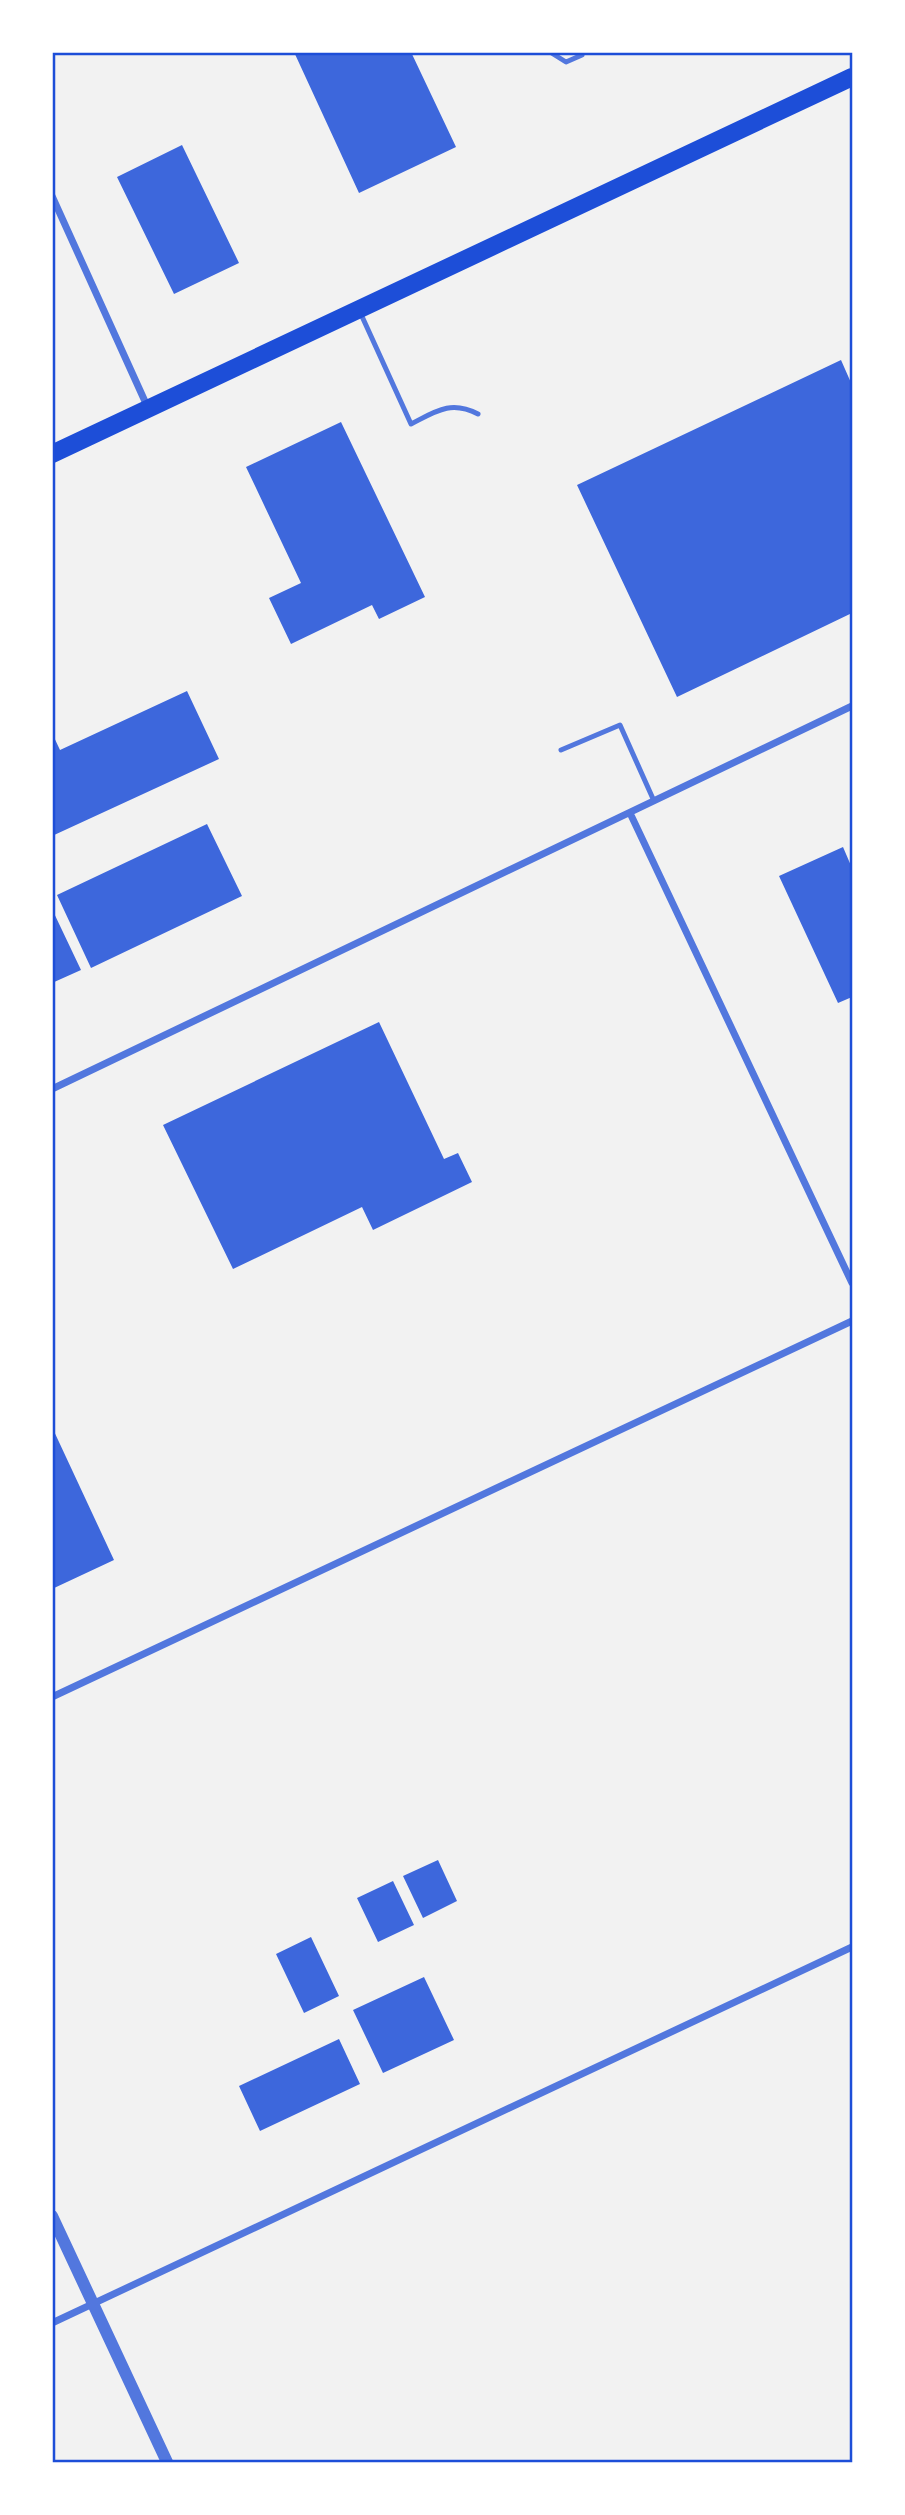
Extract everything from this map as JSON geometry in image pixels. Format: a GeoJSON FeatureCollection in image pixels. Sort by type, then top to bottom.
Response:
{"type":"FeatureCollection","features":[{"type":"Feature","properties":{"kind":"main road"},"geometry":{"type":"LineString","coordinates":[[52,454],[852,77]]}},
{"type":"Feature","properties":{"kind":"street"},"geometry":{"type":"LineString","coordinates":[[52,196],[148,408]]}},
{"type":"Feature","properties":{"kind":"street"},"geometry":{"type":"LineString","coordinates":[[52,1089],[852,706]]}},
{"type":"Feature","properties":{"kind":"street"},"geometry":{"type":"LineString","coordinates":[[630,813],[852,1283]]}},
{"type":"Feature","properties":{"kind":"street"},"geometry":{"type":"LineString","coordinates":[[52,1697],[852,1321]]}},
{"type":"Feature","properties":{"kind":"street"},"geometry":{"type":"LineString","coordinates":[[52,2323],[852,1947]]}},
{"type":"Feature","properties":{"kind":"street"},"geometry":{"type":"LineString","coordinates":[[52,2216],[167,2462]]}},
{"type":"Feature","properties":{"kind":"lane"},"geometry":{"type":"LineString","coordinates":[[550,52],[566,62],[582,55]]}},
{"type":"Feature","properties":{"kind":"lane"},"geometry":{"type":"LineString","coordinates":[[359,309],[411,424],[438,410],[463,406],[478,414]]}},
{"type":"Feature","properties":{"kind":"lane"},"geometry":{"type":"LineString","coordinates":[[561,750],[620,725],[654,802]]}},
{"type":"Feature","properties":{"kind":"building"},"geometry":{"type":"Polygon","coordinates":[[[294,52],[411,52],[456,147],[359,193],[294,52]]]}},
{"type":"Feature","properties":{"kind":"building"},"geometry":{"type":"Polygon","coordinates":[[[182,145],[239,263],[174,294],[117,177],[182,145]]]}},
{"type":"Feature","properties":{"kind":"building"},"geometry":{"type":"Polygon","coordinates":[[[841,360],[852,385],[852,613],[677,697],[577,485],[841,360]]]}},
{"type":"Feature","properties":{"kind":"building"},"geometry":{"type":"Polygon","coordinates":[[[341,422],[425,597],[379,619],[372,605],[291,644],[269,598],[301,583],[246,467],[341,422]]]}},
{"type":"Feature","properties":{"kind":"building"},"geometry":{"type":"Polygon","coordinates":[[[187,691],[219,759],[52,836],[52,733],[60,750],[187,691]]]}},
{"type":"Feature","properties":{"kind":"building"},"geometry":{"type":"Polygon","coordinates":[[[207,824],[242,896],[91,968],[57,895],[207,824]]]}},
{"type":"Feature","properties":{"kind":"building"},"geometry":{"type":"Polygon","coordinates":[[[843,847],[852,868],[852,997],[838,1003],[779,876],[843,847]]]}},
{"type":"Feature","properties":{"kind":"building"},"geometry":{"type":"Polygon","coordinates":[[[52,909],[81,970],[52,983],[52,909]]]}},
{"type":"Feature","properties":{"kind":"building"},"geometry":{"type":"Polygon","coordinates":[[[379,1022],[444,1159],[458,1153],[472,1182],[373,1230],[362,1207],[233,1269],[163,1125],[379,1022]]]}},
{"type":"Feature","properties":{"kind":"building"},"geometry":{"type":"Polygon","coordinates":[[[52,1427],[114,1560],[52,1589],[52,1427]]]}},
{"type":"Feature","properties":{"kind":"building"},"geometry":{"type":"Polygon","coordinates":[[[438,1860],[457,1901],[423,1918],[403,1876],[438,1860]]]}},
{"type":"Feature","properties":{"kind":"building"},"geometry":{"type":"Polygon","coordinates":[[[393,1881],[414,1925],[378,1942],[357,1898],[393,1881]]]}},
{"type":"Feature","properties":{"kind":"building"},"geometry":{"type":"Polygon","coordinates":[[[311,1937],[339,1996],[304,2013],[276,1954],[311,1937]]]}},
{"type":"Feature","properties":{"kind":"building"},"geometry":{"type":"Polygon","coordinates":[[[424,1977],[454,2040],[383,2073],[353,2010],[424,1977]]]}},
{"type":"Feature","properties":{"kind":"building"},"geometry":{"type":"Polygon","coordinates":[[[339,2039],[360,2084],[260,2131],[239,2086],[339,2039]]]}}]}
